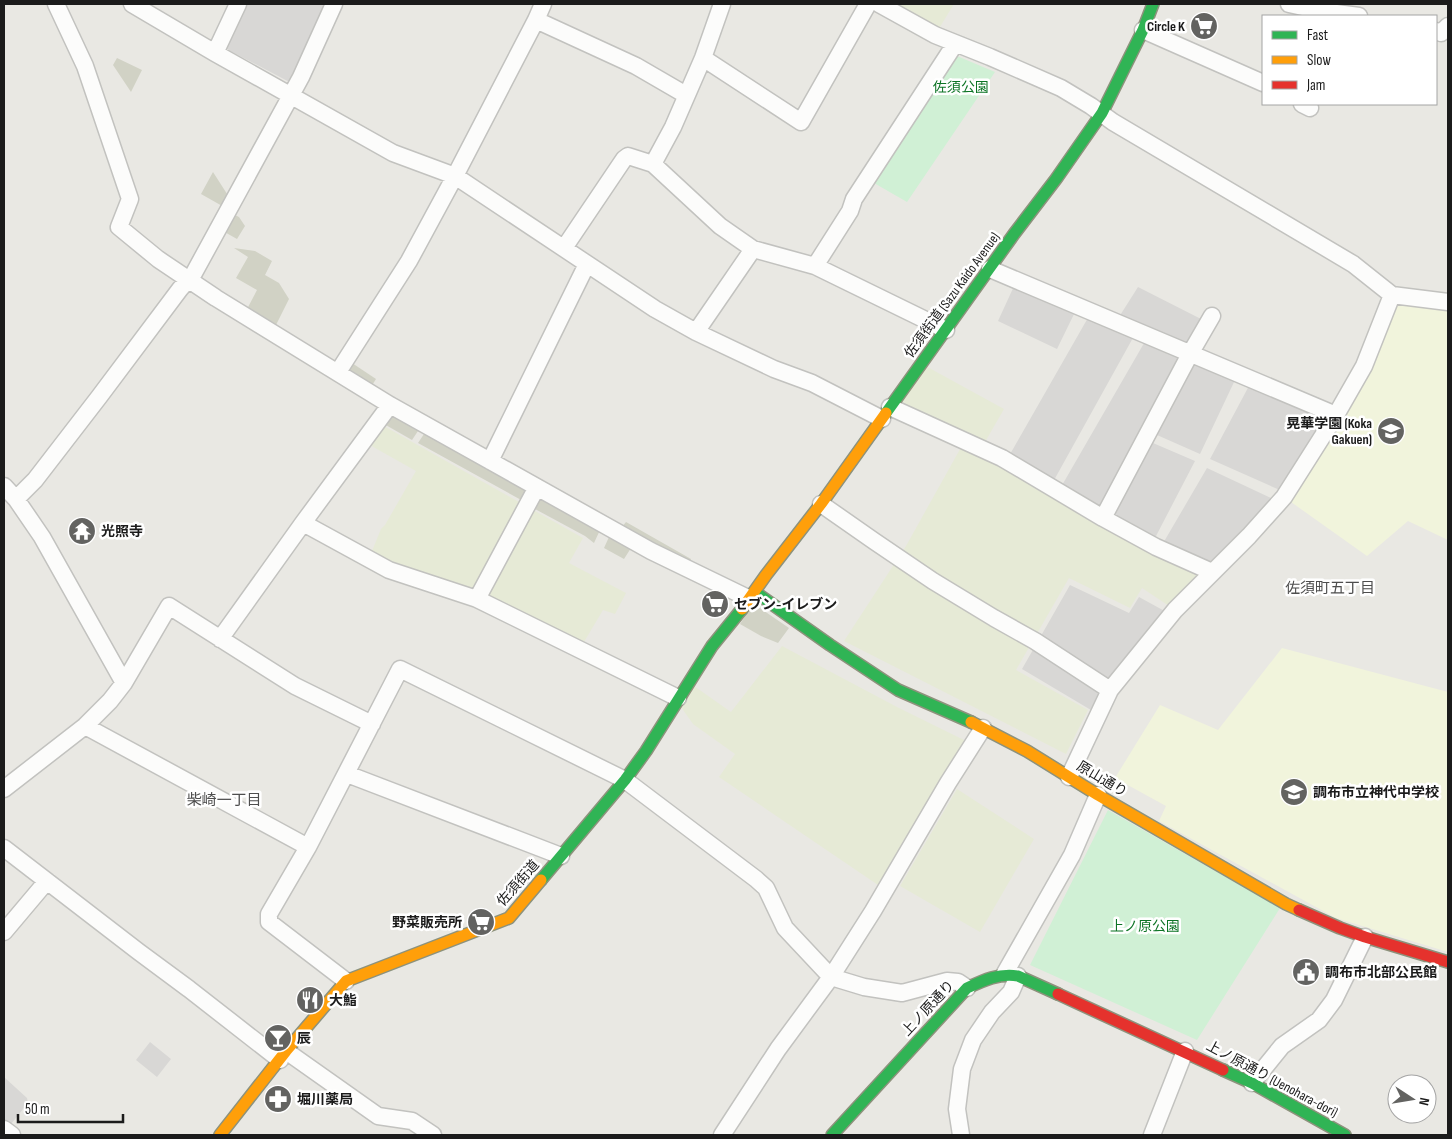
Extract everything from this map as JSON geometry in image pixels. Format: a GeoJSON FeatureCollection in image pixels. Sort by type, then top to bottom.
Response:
{"type":"FeatureCollection","features":[{"type":"Feature","properties":{"kind":"street"},"geometry":{"type":"LineString","coordinates":[[56,4],[85,66],[130,199],[119,227],[158,259],[216,298],[390,405],[651,551],[752,595]]}},
{"type":"Feature","properties":{"kind":"street"},"geometry":{"type":"LineString","coordinates":[[132,4],[215,54],[393,152],[455,176],[655,309],[696,332],[774,369],[1002,458],[1102,518],[1156,547],[1212,572]]}},
{"type":"Feature","properties":{"kind":"street"},"geometry":{"type":"LineString","coordinates":[[215,54],[238,4]]}},
{"type":"Feature","properties":{"kind":"street"},"geometry":{"type":"LineString","coordinates":[[16,499],[35,480],[194,273],[301,77],[334,4]]}},
{"type":"Feature","properties":{"kind":"street"},"geometry":{"type":"LineString","coordinates":[[338,372],[409,261],[543,4]]}},
{"type":"Feature","properties":{"kind":"street"},"geometry":{"type":"LineString","coordinates":[[652,164],[673,127],[703,58],[722,4]]}},
{"type":"Feature","properties":{"kind":"street"},"geometry":{"type":"LineString","coordinates":[[703,58],[801,122],[868,4]]}},
{"type":"Feature","properties":{"kind":"street"},"geometry":{"type":"LineString","coordinates":[[879,4],[935,35],[1061,88],[1102,113],[1113,122],[1353,264],[1392,295],[1448,302]]}},
{"type":"Feature","properties":{"kind":"street","name":"佐須街道 (Sazu Kaido Avenue)"},"geometry":{"type":"LineString","coordinates":[[752,595],[821,504],[1056,180],[1102,113],[1143,30],[1153,4]]}},
{"type":"Feature","properties":{"kind":"street"},"geometry":{"type":"LineString","coordinates":[[1289,4],[1351,15]]}},
{"type":"Feature","properties":{"kind":"street"},"geometry":{"type":"LineString","coordinates":[[536,20],[636,66],[686,95]]}},
{"type":"Feature","properties":{"kind":"street"},"geometry":{"type":"LineString","coordinates":[[1437,31],[1441,33],[1448,26]]}},
{"type":"Feature","properties":{"kind":"street"},"geometry":{"type":"LineString","coordinates":[[1143,30],[1262,84]]}},
{"type":"Feature","properties":{"kind":"street"},"geometry":{"type":"LineString","coordinates":[[815,266],[850,211],[854,199],[955,44]]}},
{"type":"Feature","properties":{"kind":"street"},"geometry":{"type":"LineString","coordinates":[[564,248],[628,156],[652,164],[720,226],[753,249],[815,266],[946,330]]}},
{"type":"Feature","properties":{"kind":"street"},"geometry":{"type":"LineString","coordinates":[[696,332],[753,249]]}},
{"type":"Feature","properties":{"kind":"street"},"geometry":{"type":"LineString","coordinates":[[490,461],[587,264]]}},
{"type":"Feature","properties":{"kind":"street"},"geometry":{"type":"LineString","coordinates":[[990,269],[1336,415]]}},
{"type":"Feature","properties":{"kind":"street"},"geometry":{"type":"LineString","coordinates":[[1069,777],[1110,690],[1176,610],[1249,536],[1284,497],[1336,415],[1364,366],[1392,295]]}},
{"type":"Feature","properties":{"kind":"street"},"geometry":{"type":"LineString","coordinates":[[1102,518],[1212,316]]}},
{"type":"Feature","properties":{"kind":"street"},"geometry":{"type":"LineString","coordinates":[[220,639],[302,523],[390,405]]}},
{"type":"Feature","properties":{"kind":"street"},"geometry":{"type":"LineString","coordinates":[[4,486],[16,499],[42,537],[124,683]]}},
{"type":"Feature","properties":{"kind":"street"},"geometry":{"type":"LineString","coordinates":[[477,599],[537,487]]}},
{"type":"Feature","properties":{"kind":"street"},"geometry":{"type":"LineString","coordinates":[[821,504],[933,581],[1035,641],[1110,690]]}},
{"type":"Feature","properties":{"kind":"street"},"geometry":{"type":"LineString","coordinates":[[302,523],[389,570],[477,599],[678,698]]}},
{"type":"Feature","properties":{"kind":"street","name":"佐須街道"},"geometry":{"type":"LineString","coordinates":[[220,1135],[283,1055],[346,981],[509,918],[646,751],[712,646],[752,595]]}},
{"type":"Feature","properties":{"kind":"street","name":"原山通り"},"geometry":{"type":"LineString","coordinates":[[752,595],[898,690],[983,728],[1028,751],[1098,795],[1286,904],[1364,937],[1448,962]]}},
{"type":"Feature","properties":{"kind":"street"},"geometry":{"type":"LineString","coordinates":[[4,789],[85,726],[110,701],[124,683],[169,606],[295,686],[372,724]]}},
{"type":"Feature","properties":{"kind":"street"},"geometry":{"type":"LineString","coordinates":[[346,981],[268,922],[269,914],[308,847],[400,669],[624,780],[766,888],[785,928],[831,977],[864,987],[902,993],[947,981],[958,982],[967,988]]}},
{"type":"Feature","properties":{"kind":"street"},"geometry":{"type":"LineString","coordinates":[[85,726],[308,847]]}},
{"type":"Feature","properties":{"kind":"street"},"geometry":{"type":"LineString","coordinates":[[722,1135],[778,1049],[831,977],[983,728]]}},
{"type":"Feature","properties":{"kind":"street"},"geometry":{"type":"LineString","coordinates":[[347,774],[561,856]]}},
{"type":"Feature","properties":{"kind":"street"},"geometry":{"type":"LineString","coordinates":[[961,1135],[957,1109],[962,1069],[973,1040],[992,1012],[1011,992],[1012,975],[1072,855],[1098,795]]}},
{"type":"Feature","properties":{"kind":"street"},"geometry":{"type":"LineString","coordinates":[[4,848],[283,1055],[378,1116],[412,1121],[431,1135]]}},
{"type":"Feature","properties":{"kind":"street"},"geometry":{"type":"LineString","coordinates":[[4,932],[47,881]]}},
{"type":"Feature","properties":{"kind":"street"},"geometry":{"type":"LineString","coordinates":[[1252,1082],[1282,1046],[1319,1020],[1334,1000],[1364,937]]}},
{"type":"Feature","properties":{"kind":"street"},"geometry":{"type":"LineString","coordinates":[[1012,975],[1185,1051],[1152,1135]]}},
{"type":"Feature","properties":{"kind":"street","name":"上ノ原通り"},"geometry":{"type":"LineString","coordinates":[[832,1135],[967,988],[989,978],[1012,975]]}},
{"type":"Feature","properties":{"kind":"street","name":"上ノ原通り (Uenohara-dori)"},"geometry":{"type":"LineString","coordinates":[[1185,1051],[1252,1082],[1345,1135]]}},
{"type":"Feature","properties":{"kind":"street"},"geometry":{"type":"LineString","coordinates":[[4,1129],[12,1135]]}},
{"type":"Feature","properties":{"kind":"shaded area"},"geometry":{"type":"Polygon","coordinates":[[[244,4],[327,4],[295,85],[223,47],[244,4]]]}},
{"type":"Feature","properties":{"kind":"shaded area"},"geometry":{"type":"Polygon","coordinates":[[[879,4],[954,4],[935,35],[879,4]]]}},
{"type":"Feature","properties":{"kind":"shaded area"},"geometry":{"type":"Polygon","coordinates":[[[117,58],[142,70],[131,92],[113,65],[117,58]]]}},
{"type":"Feature","properties":{"kind":"shaded area"},"geometry":{"type":"Polygon","coordinates":[[[213,172],[229,197],[224,207],[201,194],[213,172]]]}},
{"type":"Feature","properties":{"kind":"shaded area"},"geometry":{"type":"Polygon","coordinates":[[[229,212],[239,217],[245,226],[237,239],[221,230],[229,212]]]}},
{"type":"Feature","properties":{"kind":"shaded area"},"geometry":{"type":"Polygon","coordinates":[[[234,248],[255,251],[272,261],[265,275],[279,283],[289,299],[274,329],[246,311],[257,290],[236,278],[248,257],[234,248]]]}},
{"type":"Feature","properties":{"kind":"shaded area"},"geometry":{"type":"Polygon","coordinates":[[[1015,284],[1075,312],[1057,349],[998,321],[1015,284]]]}},
{"type":"Feature","properties":{"kind":"shaded area"},"geometry":{"type":"Polygon","coordinates":[[[1138,287],[1203,320],[1188,344],[1119,317],[1138,287]]]}},
{"type":"Feature","properties":{"kind":"shaded area","name":"晃華学園 (Koka Gakuen)"},"geometry":{"type":"Polygon","coordinates":[[[1400,304],[1448,310],[1448,540],[1408,521],[1367,556],[1291,502],[1370,370],[1392,308],[1400,304]]]}},
{"type":"Feature","properties":{"kind":"shaded area"},"geometry":{"type":"Polygon","coordinates":[[[1089,316],[1134,336],[1053,482],[1009,456],[1089,316]]]}},
{"type":"Feature","properties":{"kind":"shaded area"},"geometry":{"type":"Polygon","coordinates":[[[1147,338],[1182,355],[1101,511],[1061,487],[1147,338]]]}},
{"type":"Feature","properties":{"kind":"shaded area"},"geometry":{"type":"Polygon","coordinates":[[[1196,360],[1235,380],[1200,454],[1157,435],[1196,360]]]}},
{"type":"Feature","properties":{"kind":"shaded area"},"geometry":{"type":"Polygon","coordinates":[[[349,361],[376,379],[371,387],[346,373],[349,361]]]}},
{"type":"Feature","properties":{"kind":"shaded area"},"geometry":{"type":"Polygon","coordinates":[[[922,364],[1004,409],[981,449],[1212,572],[1175,610],[1142,588],[1130,608],[1069,578],[1016,670],[1088,710],[1066,754],[844,641],[906,546],[964,442],[890,407],[922,364]]]}},
{"type":"Feature","properties":{"kind":"shaded area"},"geometry":{"type":"Polygon","coordinates":[[[1250,384],[1329,417],[1282,491],[1210,459],[1250,384]]]}},
{"type":"Feature","properties":{"kind":"shaded area"},"geometry":{"type":"Polygon","coordinates":[[[393,412],[420,428],[412,440],[384,424],[393,412]]]}},
{"type":"Feature","properties":{"kind":"shaded area"},"geometry":{"type":"Polygon","coordinates":[[[382,425],[583,538],[569,563],[626,593],[615,614],[603,610],[584,642],[499,604],[402,567],[373,552],[381,529],[416,471],[368,444],[382,425]]]}},
{"type":"Feature","properties":{"kind":"shaded area"},"geometry":{"type":"Polygon","coordinates":[[[426,431],[529,490],[523,501],[418,443],[426,431]]]}},
{"type":"Feature","properties":{"kind":"shaded area"},"geometry":{"type":"Polygon","coordinates":[[[1153,443],[1195,461],[1155,538],[1111,517],[1153,443]]]}},
{"type":"Feature","properties":{"kind":"shaded area"},"geometry":{"type":"Polygon","coordinates":[[[1207,468],[1273,499],[1211,567],[1162,545],[1207,468]]]}},
{"type":"Feature","properties":{"kind":"shaded area"},"geometry":{"type":"Polygon","coordinates":[[[548,496],[600,530],[594,543],[585,536],[535,509],[540,499],[548,496]]]}},
{"type":"Feature","properties":{"kind":"shaded area"},"geometry":{"type":"Polygon","coordinates":[[[626,522],[691,559],[689,564],[621,528],[626,522]]]}},
{"type":"Feature","properties":{"kind":"shaded area"},"geometry":{"type":"Polygon","coordinates":[[[609,537],[616,537],[631,548],[624,559],[604,548],[609,537]]]}},
{"type":"Feature","properties":{"kind":"shaded area"},"geometry":{"type":"Polygon","coordinates":[[[1070,585],[1129,613],[1139,597],[1170,614],[1096,713],[1022,669],[1070,585]]]}},
{"type":"Feature","properties":{"kind":"shaded area"},"geometry":{"type":"Polygon","coordinates":[[[760,608],[789,628],[778,643],[740,624],[750,609],[760,608]]]}},
{"type":"Feature","properties":{"kind":"shaded area"},"geometry":{"type":"Polygon","coordinates":[[[782,646],[968,742],[881,887],[719,777],[735,754],[693,724],[681,707],[694,686],[731,712],[782,646]]]}},
{"type":"Feature","properties":{"kind":"shaded area","name":"調布市立神代中学校"},"geometry":{"type":"Polygon","coordinates":[[[1282,648],[1448,692],[1448,952],[1336,918],[1159,821],[1166,806],[1115,778],[1160,705],[1218,730],[1282,648]]]}},
{"type":"Feature","properties":{"kind":"shaded area"},"geometry":{"type":"Polygon","coordinates":[[[957,789],[1034,839],[980,932],[900,886],[957,789]]]}},
{"type":"Feature","properties":{"kind":"shaded area"},"geometry":{"type":"Polygon","coordinates":[[[150,1042],[171,1059],[157,1077],[136,1060],[150,1042]]]}},
{"type":"Feature","properties":{"kind":"shaded area"},"geometry":{"type":"Polygon","coordinates":[[[4,1077],[27,1098],[28,1103],[11,1124],[4,1122],[4,1077]]]}},
{"type":"Feature","properties":{"kind":"green space","name":"佐須公園"},"geometry":{"type":"Polygon","coordinates":[[[957,56],[995,72],[907,202],[874,183],[957,56]]]}},
{"type":"Feature","properties":{"kind":"green space","name":"上ノ原公園"},"geometry":{"type":"Polygon","coordinates":[[[1108,810],[1280,908],[1197,1040],[1030,965],[1108,810]]]}},
{"type":"Feature","properties":{"kind":"traffic: fast"},"geometry":{"type":"LineString","coordinates":[[886,413],[1102,113],[1143,30],[1153,4]]}},
{"type":"Feature","properties":{"kind":"traffic: fast"},"geometry":{"type":"LineString","coordinates":[[755,592],[898,690],[971,722]]}},
{"type":"Feature","properties":{"kind":"traffic: fast"},"geometry":{"type":"LineString","coordinates":[[541,880],[625,780],[646,751],[712,646],[742,609]]}},
{"type":"Feature","properties":{"kind":"traffic: fast"},"geometry":{"type":"LineString","coordinates":[[832,1135],[967,988],[992,978],[1011,975],[1018,976],[1058,994]]}},
{"type":"Feature","properties":{"kind":"traffic: fast"},"geometry":{"type":"LineString","coordinates":[[1223,1070],[1252,1083],[1345,1135]]}},
{"type":"Feature","properties":{"kind":"traffic: slow"},"geometry":{"type":"LineString","coordinates":[[742,609],[886,413]]}},
{"type":"Feature","properties":{"kind":"traffic: slow"},"geometry":{"type":"LineString","coordinates":[[971,722],[1027,751],[1098,795],[1299,910]]}},
{"type":"Feature","properties":{"kind":"traffic: slow"},"geometry":{"type":"LineString","coordinates":[[220,1135],[286,1051],[346,981],[509,918],[541,880]]}},
{"type":"Feature","properties":{"kind":"traffic: jam"},"geometry":{"type":"LineString","coordinates":[[1299,910],[1365,937],[1448,962]]}},
{"type":"Feature","properties":{"kind":"traffic: jam"},"geometry":{"type":"LineString","coordinates":[[1058,994],[1223,1070]]}},
{"type":"Feature","properties":{"kind":"place","name":"Circle K"},"geometry":{"type":"Point","coordinates":[1204,26]}},
{"type":"Feature","properties":{"kind":"place","name":"晃華学園 (Koka Gakuen)"},"geometry":{"type":"Point","coordinates":[1391,431]}},
{"type":"Feature","properties":{"kind":"place","name":"光照寺"},"geometry":{"type":"Point","coordinates":[82,531]}},
{"type":"Feature","properties":{"kind":"place","name":"セブン-イレブン"},"geometry":{"type":"Point","coordinates":[715,604]}},
{"type":"Feature","properties":{"kind":"place","name":"調布市立神代中学校"},"geometry":{"type":"Point","coordinates":[1294,792]}},
{"type":"Feature","properties":{"kind":"place","name":"野菜販売所"},"geometry":{"type":"Point","coordinates":[481,922]}},
{"type":"Feature","properties":{"kind":"place","name":"調布市北部公民館"},"geometry":{"type":"Point","coordinates":[1306,972]}},
{"type":"Feature","properties":{"kind":"place","name":"大鮨"},"geometry":{"type":"Point","coordinates":[310,1000]}},
{"type":"Feature","properties":{"kind":"place","name":"辰"},"geometry":{"type":"Point","coordinates":[278,1038]}},
{"type":"Feature","properties":{"kind":"place","name":"堀川薬局"},"geometry":{"type":"Point","coordinates":[278,1099]}},
{"type":"Feature","properties":{"kind":"district","name":"佐須町五丁目"},"geometry":{"type":"Point","coordinates":[1330,588]}},
{"type":"Feature","properties":{"kind":"district","name":"柴崎一丁目"},"geometry":{"type":"Point","coordinates":[224,800]}}]}
